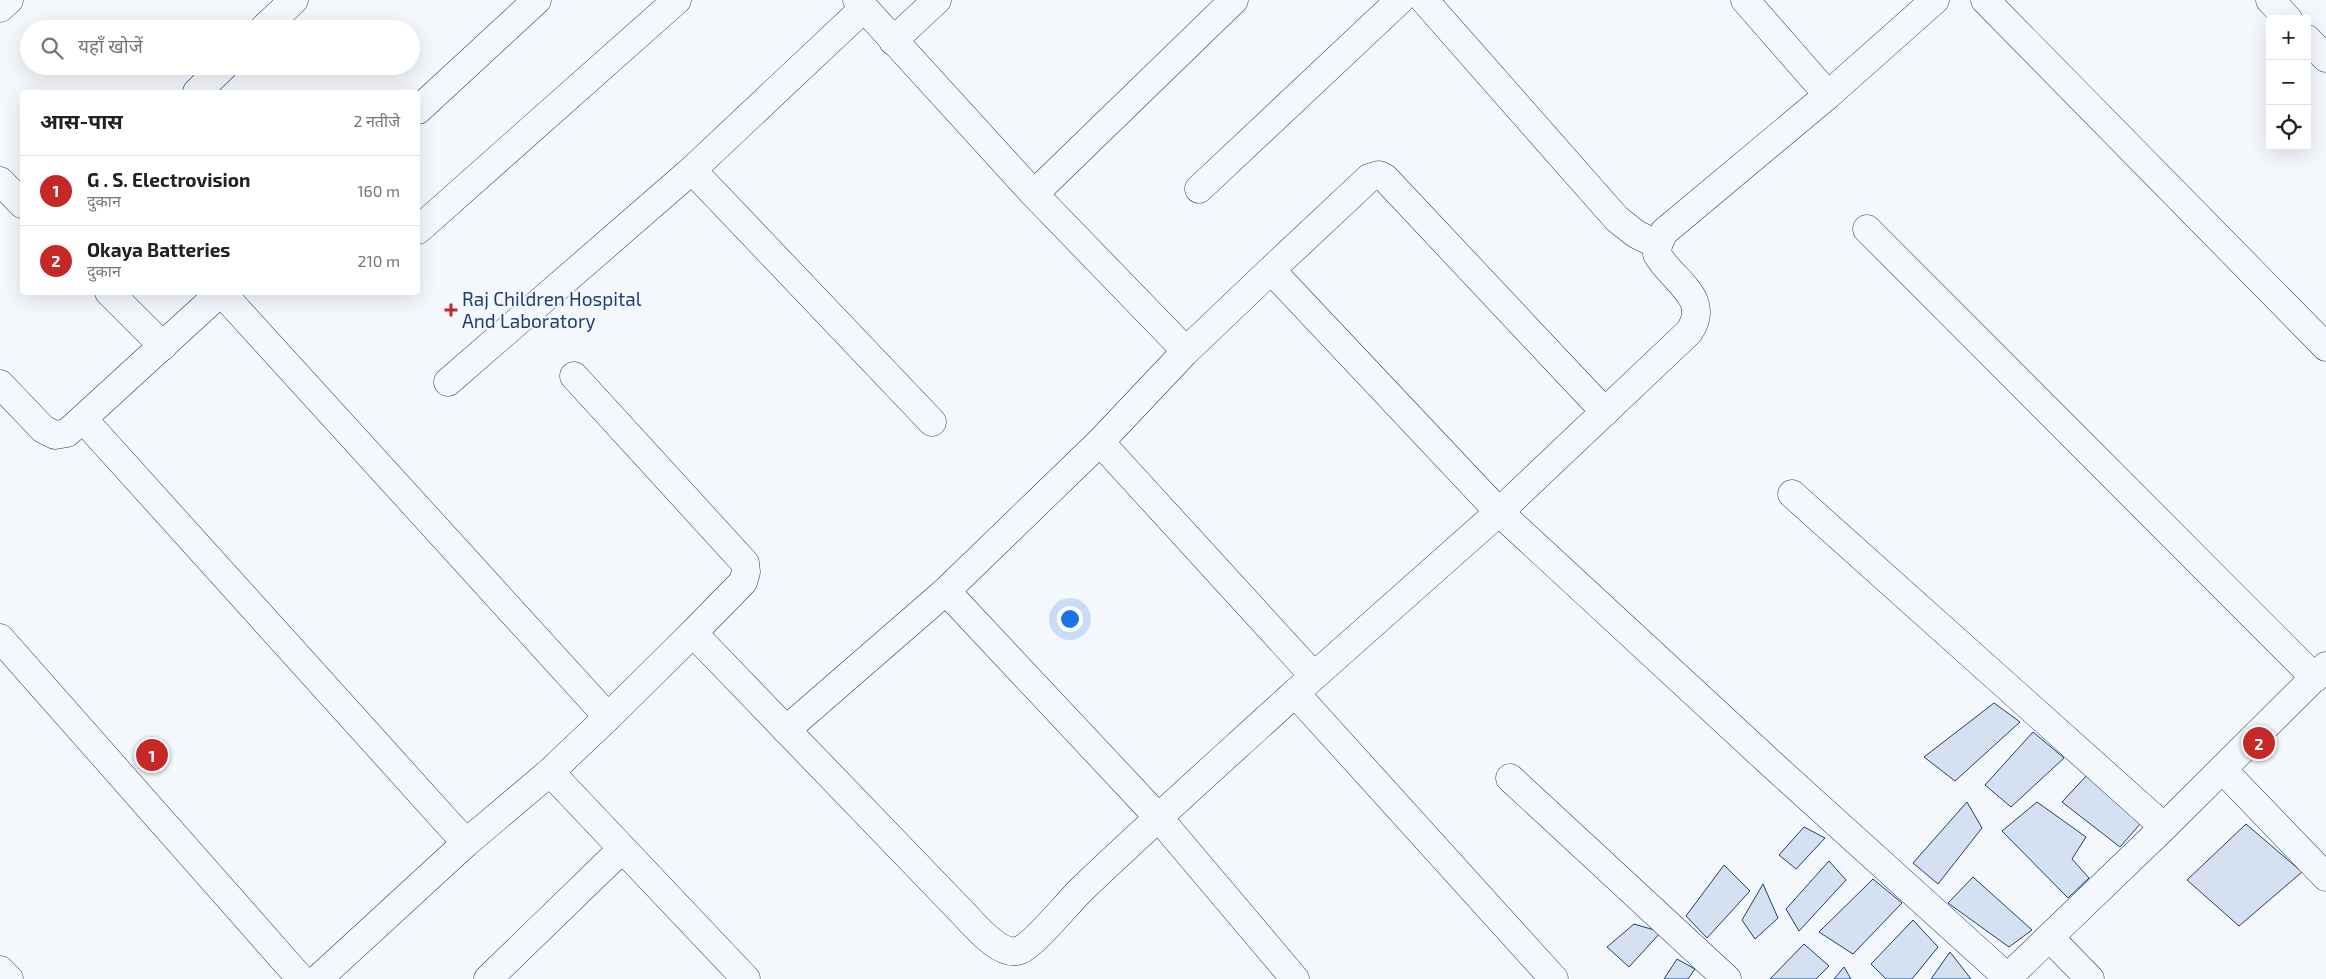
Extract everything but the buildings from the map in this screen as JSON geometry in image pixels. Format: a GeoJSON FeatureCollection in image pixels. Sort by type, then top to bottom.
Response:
{"type":"FeatureCollection","features":[{"type":"Feature","properties":{"kind":"street"},"geometry":{"type":"LineString","coordinates":[[0,8],[9,0]]}},
{"type":"Feature","properties":{"kind":"street"},"geometry":{"type":"LineString","coordinates":[[273,20],[294,0]]}},
{"type":"Feature","properties":{"kind":"street"},"geometry":{"type":"LineString","coordinates":[[420,108],[537,0]]}},
{"type":"Feature","properties":{"kind":"street"},"geometry":{"type":"LineString","coordinates":[[420,228],[677,0]]}},
{"type":"Feature","properties":{"kind":"street"},"geometry":{"type":"LineString","coordinates":[[894,41],[937,0]]}},
{"type":"Feature","properties":{"kind":"street"},"geometry":{"type":"LineString","coordinates":[[1034,194],[1234,0]]}},
{"type":"Feature","properties":{"kind":"street"},"geometry":{"type":"LineString","coordinates":[[1199,189],[1400,0]]}},
{"type":"Feature","properties":{"kind":"street"},"geometry":{"type":"LineString","coordinates":[[1424,0],[1617,219],[1636,234],[1658,245]]}},
{"type":"Feature","properties":{"kind":"street"},"geometry":{"type":"LineString","coordinates":[[1745,0],[1828,95]]}},
{"type":"Feature","properties":{"kind":"street"},"geometry":{"type":"LineString","coordinates":[[693,633],[999,948],[1008,951],[1020,950],[1034,939],[1080,890],[1158,817],[1499,512],[1689,332],[1696,321],[1698,312],[1696,302],[1661,262],[1657,254],[1658,245],[1664,232],[1828,95],[1935,0]]}},
{"type":"Feature","properties":{"kind":"street"},"geometry":{"type":"LineString","coordinates":[[1985,0],[2326,347]]}},
{"type":"Feature","properties":{"kind":"street"},"geometry":{"type":"LineString","coordinates":[[2270,0],[2284,15]]}},
{"type":"Feature","properties":{"kind":"street"},"geometry":{"type":"LineString","coordinates":[[448,382],[692,170],[860,4],[1034,194],[1186,351]]}},
{"type":"Feature","properties":{"kind":"street"},"geometry":{"type":"LineString","coordinates":[[2311,42],[2326,58]]}},
{"type":"Feature","properties":{"kind":"street"},"geometry":{"type":"LineString","coordinates":[[199,90],[215,75]]}},
{"type":"Feature","properties":{"kind":"street"},"geometry":{"type":"LineString","coordinates":[[692,170],[932,422]]}},
{"type":"Feature","properties":{"kind":"street"},"geometry":{"type":"LineString","coordinates":[[786,730],[946,591],[1100,442],[1186,351],[1368,178],[1379,176],[1385,178],[1604,412]]}},
{"type":"Feature","properties":{"kind":"street"},"geometry":{"type":"LineString","coordinates":[[0,181],[20,202]]}},
{"type":"Feature","properties":{"kind":"street"},"geometry":{"type":"LineString","coordinates":[[1271,270],[1499,512],[1778,770],[2007,978],[2164,828],[2320,672],[1867,229]]}},
{"type":"Feature","properties":{"kind":"street"},"geometry":{"type":"LineString","coordinates":[[112,295],[162,346]]}},
{"type":"Feature","properties":{"kind":"street"},"geometry":{"type":"LineString","coordinates":[[0,384],[43,429],[55,435],[67,433],[84,420],[218,295]]}},
{"type":"Feature","properties":{"kind":"street"},"geometry":{"type":"LineString","coordinates":[[224,295],[608,717]]}},
{"type":"Feature","properties":{"kind":"street"},"geometry":{"type":"LineString","coordinates":[[318,979],[466,843],[550,772],[743,582],[746,572],[745,564],[574,376]]}},
{"type":"Feature","properties":{"kind":"street"},"geometry":{"type":"LineString","coordinates":[[84,420],[466,843]]}},
{"type":"Feature","properties":{"kind":"street"},"geometry":{"type":"LineString","coordinates":[[1100,442],[1554,979]]}},
{"type":"Feature","properties":{"kind":"street"},"geometry":{"type":"LineString","coordinates":[[1792,494],[2164,828]]}},
{"type":"Feature","properties":{"kind":"street"},"geometry":{"type":"LineString","coordinates":[[946,591],[1158,817],[1296,979]]}},
{"type":"Feature","properties":{"kind":"street"},"geometry":{"type":"LineString","coordinates":[[0,638],[301,979]]}},
{"type":"Feature","properties":{"kind":"street"},"geometry":{"type":"LineString","coordinates":[[2223,770],[2326,877]]}},
{"type":"Feature","properties":{"kind":"street"},"geometry":{"type":"LineString","coordinates":[[550,772],[621,850],[746,979]]}},
{"type":"Feature","properties":{"kind":"street"},"geometry":{"type":"LineString","coordinates":[[1510,778],[1727,979]]}},
{"type":"Feature","properties":{"kind":"street"},"geometry":{"type":"LineString","coordinates":[[488,979],[621,850]]}},
{"type":"Feature","properties":{"kind":"street"},"geometry":{"type":"LineString","coordinates":[[2050,938],[2090,979]]}},
{"type":"Feature","properties":{"kind":"street"},"geometry":{"type":"LineString","coordinates":[[0,970],[9,979]]}},
{"type":"Feature","properties":{"kind":"place","name":"Raj Children Hospital And Laboratory"},"geometry":{"type":"Point","coordinates":[451,310]}},
{"type":"Feature","properties":{"kind":"place","name":"Okaya Batteries"},"geometry":{"type":"Point","coordinates":[2259,743]}},
{"type":"Feature","properties":{"kind":"place","name":"G . S. Electrovision"},"geometry":{"type":"Point","coordinates":[152,755]}}]}
